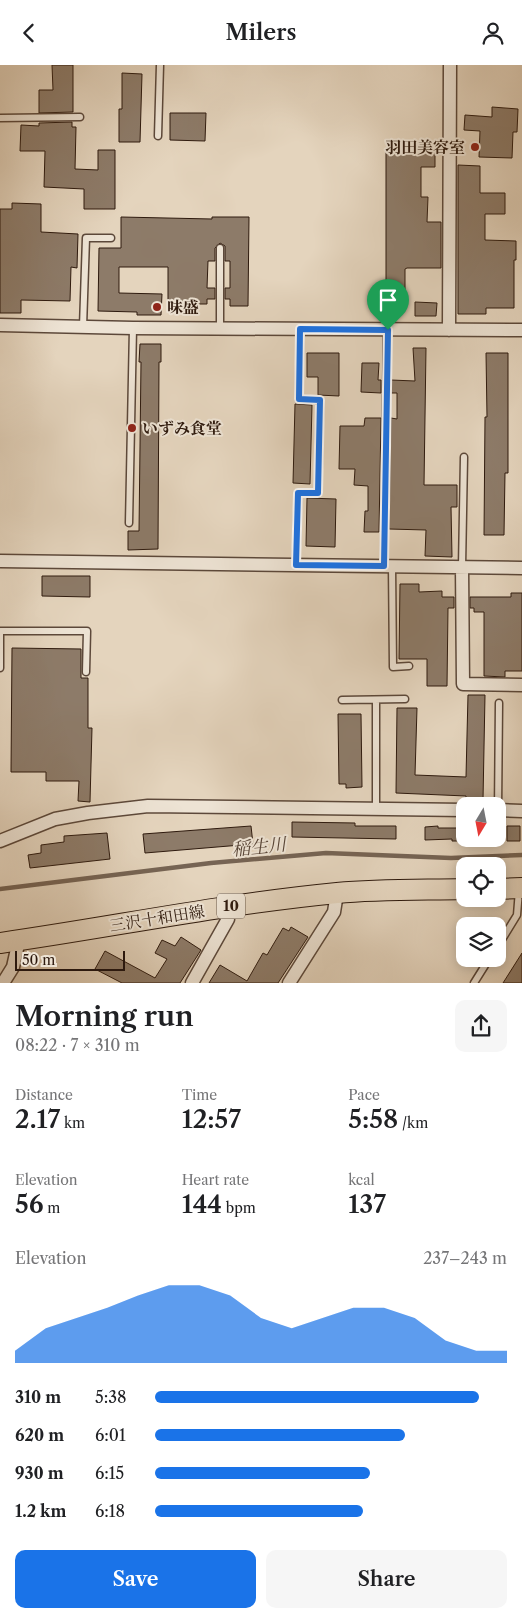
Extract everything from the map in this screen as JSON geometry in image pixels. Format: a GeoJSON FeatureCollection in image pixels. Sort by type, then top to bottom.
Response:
{"type":"FeatureCollection","features":[{"type":"Feature","properties":{"kind":"main road"},"geometry":{"type":"LineString","coordinates":[[506,889],[520,888]]}},
{"type":"Feature","properties":{"kind":"main road","name":"三沢十和田線"},"geometry":{"type":"LineString","coordinates":[[9,942],[227,906],[337,893],[382,890],[456,889]]}},
{"type":"Feature","properties":{"kind":"street"},"geometry":{"type":"LineString","coordinates":[[449,330],[450,65]]}},
{"type":"Feature","properties":{"kind":"street"},"geometry":{"type":"LineString","coordinates":[[0,325],[220,329],[522,330]]}},
{"type":"Feature","properties":{"kind":"street"},"geometry":{"type":"LineString","coordinates":[[0,561],[522,568]]}},
{"type":"Feature","properties":{"kind":"street"},"geometry":{"type":"LineString","coordinates":[[462,567],[463,684],[522,685]]}},
{"type":"Feature","properties":{"kind":"street"},"geometry":{"type":"LineString","coordinates":[[0,841],[55,819],[148,806],[456,810]]}},
{"type":"Feature","properties":{"kind":"street"},"geometry":{"type":"LineString","coordinates":[[506,811],[522,811]]}},
{"type":"Feature","properties":{"kind":"street"},"geometry":{"type":"LineString","coordinates":[[289,983],[334,912],[337,893]]}},
{"type":"Feature","properties":{"kind":"street"},"geometry":{"type":"LineString","coordinates":[[192,983],[228,919],[227,906]]}},
{"type":"Feature","properties":{"kind":"street"},"geometry":{"type":"LineString","coordinates":[[3,983],[13,967],[9,942]]}},
{"type":"Feature","properties":{"kind":"lane"},"geometry":{"type":"LineString","coordinates":[[158,137],[160,65]]}},
{"type":"Feature","properties":{"kind":"lane"},"geometry":{"type":"LineString","coordinates":[[0,118],[80,117]]}},
{"type":"Feature","properties":{"kind":"lane"},"geometry":{"type":"LineString","coordinates":[[83,327],[86,238],[111,238]]}},
{"type":"Feature","properties":{"kind":"lane"},"geometry":{"type":"LineString","coordinates":[[220,248],[220,329]]}},
{"type":"Feature","properties":{"kind":"lane"},"geometry":{"type":"LineString","coordinates":[[129,523],[133,328]]}},
{"type":"Feature","properties":{"kind":"lane"},"geometry":{"type":"LineString","coordinates":[[296,565],[298,493],[318,493],[320,400],[299,399],[300,329]]}},
{"type":"Feature","properties":{"kind":"lane"},"geometry":{"type":"LineString","coordinates":[[388,330],[388,566],[393,667],[409,667]]}},
{"type":"Feature","properties":{"kind":"lane"},"geometry":{"type":"LineString","coordinates":[[462,567],[464,457]]}},
{"type":"Feature","properties":{"kind":"lane"},"geometry":{"type":"LineString","coordinates":[[0,668],[0,631],[86,631],[86,672]]}},
{"type":"Feature","properties":{"kind":"lane"},"geometry":{"type":"LineString","coordinates":[[342,700],[405,699]]}},
{"type":"Feature","properties":{"kind":"lane"},"geometry":{"type":"LineString","coordinates":[[376,700],[376,808]]}},
{"type":"Feature","properties":{"kind":"lane"},"geometry":{"type":"LineString","coordinates":[[498,797],[499,703]]}},
{"type":"Feature","properties":{"kind":"lane"},"geometry":{"type":"LineString","coordinates":[[506,933],[517,915],[520,888]]}},
{"type":"Feature","properties":{"kind":"lane"},"geometry":{"type":"LineString","coordinates":[[474,983],[484,967]]}},
{"type":"Feature","properties":{"kind":"building"},"geometry":{"type":"Polygon","coordinates":[[[52,65],[73,65],[73,112],[39,113],[39,90],[53,90],[52,65]]]}},
{"type":"Feature","properties":{"kind":"building"},"geometry":{"type":"Polygon","coordinates":[[[122,73],[142,74],[140,142],[119,142],[119,109],[122,109],[122,73]]]}},
{"type":"Feature","properties":{"kind":"building"},"geometry":{"type":"Polygon","coordinates":[[[492,107],[518,109],[517,132],[513,132],[512,158],[479,157],[480,131],[464,130],[465,115],[492,117],[492,107]]]}},
{"type":"Feature","properties":{"kind":"building"},"geometry":{"type":"Polygon","coordinates":[[[170,113],[206,113],[205,141],[170,140],[170,113]]]}},
{"type":"Feature","properties":{"kind":"building"},"geometry":{"type":"Polygon","coordinates":[[[72,122],[72,127],[76,127],[75,169],[98,170],[98,150],[115,150],[115,209],[84,209],[84,189],[44,187],[45,151],[20,151],[21,125],[39,126],[39,123],[72,122]]]}},
{"type":"Feature","properties":{"kind":"building"},"geometry":{"type":"Polygon","coordinates":[[[386,148],[435,149],[435,167],[421,167],[421,197],[428,197],[427,222],[441,222],[441,268],[405,269],[405,310],[386,310],[386,148]]]}},
{"type":"Feature","properties":{"kind":"building"},"geometry":{"type":"Polygon","coordinates":[[[458,165],[480,166],[480,193],[505,193],[505,214],[485,214],[485,240],[516,241],[514,308],[486,308],[486,314],[458,314],[458,165]]]}},
{"type":"Feature","properties":{"kind":"building"},"geometry":{"type":"Polygon","coordinates":[[[12,203],[41,204],[41,232],[78,234],[77,268],[71,267],[70,301],[21,300],[21,313],[0,313],[0,209],[12,209],[12,203]]]}},
{"type":"Feature","properties":{"kind":"building"},"geometry":{"type":"Polygon","coordinates":[[[121,217],[212,219],[212,217],[249,217],[248,306],[230,306],[230,299],[225,299],[225,288],[230,288],[230,261],[225,261],[225,246],[220,243],[215,248],[215,261],[208,261],[207,288],[215,288],[215,299],[207,299],[207,304],[168,304],[168,267],[119,267],[119,293],[162,294],[161,315],[137,315],[137,312],[98,311],[99,248],[121,248],[121,217]]]}},
{"type":"Feature","properties":{"kind":"building"},"geometry":{"type":"Polygon","coordinates":[[[415,302],[437,303],[436,316],[415,316],[415,302]]]}},
{"type":"Feature","properties":{"kind":"building"},"geometry":{"type":"Polygon","coordinates":[[[140,344],[161,344],[161,362],[159,362],[158,549],[128,550],[128,531],[139,531],[140,344]]]}},
{"type":"Feature","properties":{"kind":"building"},"geometry":{"type":"Polygon","coordinates":[[[413,348],[426,348],[424,485],[457,485],[457,507],[451,507],[452,557],[425,556],[426,530],[389,529],[391,418],[397,419],[397,393],[391,393],[391,380],[415,381],[413,348]]]}},
{"type":"Feature","properties":{"kind":"building"},"geometry":{"type":"Polygon","coordinates":[[[307,353],[339,353],[339,396],[318,395],[318,377],[307,377],[307,353]]]}},
{"type":"Feature","properties":{"kind":"building"},"geometry":{"type":"Polygon","coordinates":[[[486,353],[508,353],[508,473],[505,473],[504,535],[484,535],[485,417],[487,417],[486,353]]]}},
{"type":"Feature","properties":{"kind":"building"},"geometry":{"type":"Polygon","coordinates":[[[362,363],[379,363],[378,380],[381,380],[381,393],[361,392],[362,363]]]}},
{"type":"Feature","properties":{"kind":"building"},"geometry":{"type":"Polygon","coordinates":[[[295,404],[312,405],[310,484],[293,483],[295,404]]]}},
{"type":"Feature","properties":{"kind":"building"},"geometry":{"type":"Polygon","coordinates":[[[365,418],[381,418],[379,532],[364,532],[365,511],[368,511],[368,486],[354,485],[355,469],[339,469],[340,426],[364,426],[365,418]]]}},
{"type":"Feature","properties":{"kind":"building"},"geometry":{"type":"Polygon","coordinates":[[[307,498],[336,499],[335,547],[306,546],[307,498]]]}},
{"type":"Feature","properties":{"kind":"building"},"geometry":{"type":"Polygon","coordinates":[[[42,576],[90,576],[90,597],[42,596],[42,576]]]}},
{"type":"Feature","properties":{"kind":"building"},"geometry":{"type":"Polygon","coordinates":[[[400,584],[419,584],[419,592],[442,591],[442,597],[454,597],[454,608],[448,608],[447,686],[427,686],[427,659],[399,659],[400,584]]]}},
{"type":"Feature","properties":{"kind":"building"},"geometry":{"type":"Polygon","coordinates":[[[511,593],[522,593],[522,671],[505,671],[505,677],[484,676],[484,612],[474,612],[474,608],[470,608],[470,597],[511,597],[511,593]]]}},
{"type":"Feature","properties":{"kind":"building"},"geometry":{"type":"Polygon","coordinates":[[[12,648],[81,649],[81,678],[88,678],[88,728],[92,728],[90,802],[78,801],[79,781],[46,781],[46,772],[11,772],[12,648]]]}},
{"type":"Feature","properties":{"kind":"building"},"geometry":{"type":"Polygon","coordinates":[[[468,695],[485,695],[483,797],[396,793],[397,708],[417,708],[415,775],[466,777],[468,695]]]}},
{"type":"Feature","properties":{"kind":"building"},"geometry":{"type":"Polygon","coordinates":[[[338,714],[361,714],[362,787],[346,788],[346,784],[339,784],[338,714]]]}},
{"type":"Feature","properties":{"kind":"building"},"geometry":{"type":"Polygon","coordinates":[[[292,822],[355,823],[355,826],[396,826],[396,839],[292,837],[292,822]]]}},
{"type":"Feature","properties":{"kind":"building"},"geometry":{"type":"Polygon","coordinates":[[[251,826],[253,844],[145,853],[143,834],[251,826]]]}},
{"type":"Feature","properties":{"kind":"building"},"geometry":{"type":"Polygon","coordinates":[[[507,826],[520,826],[520,841],[507,841],[507,826]]]}},
{"type":"Feature","properties":{"kind":"building"},"geometry":{"type":"Polygon","coordinates":[[[425,827],[456,828],[456,841],[452,841],[452,839],[425,840],[425,827]]]}},
{"type":"Feature","properties":{"kind":"building"},"geometry":{"type":"Polygon","coordinates":[[[107,833],[110,859],[30,868],[28,855],[41,853],[41,845],[64,842],[64,836],[107,833]]]}},
{"type":"Feature","properties":{"kind":"building"},"geometry":{"type":"Polygon","coordinates":[[[291,927],[308,937],[278,983],[209,983],[220,965],[247,981],[263,953],[267,955],[283,928],[289,931],[291,927]]]}},
{"type":"Feature","properties":{"kind":"building"},"geometry":{"type":"Polygon","coordinates":[[[181,937],[201,950],[180,983],[122,983],[95,969],[105,951],[155,978],[167,959],[155,953],[162,940],[175,946],[181,937]]]}},
{"type":"Feature","properties":{"kind":"building"},"geometry":{"type":"Polygon","coordinates":[[[522,953],[522,983],[503,983],[522,953]]]}},
{"type":"Feature","properties":{"kind":"waterway","name":"稲生川"},"geometry":{"type":"LineString","coordinates":[[0,889],[211,863],[326,853],[451,858],[522,855]]}},
{"type":"Feature","properties":{"kind":"place","name":"羽田美容室"},"geometry":{"type":"Point","coordinates":[475,147]}},
{"type":"Feature","properties":{"kind":"place","name":"味盛"},"geometry":{"type":"Point","coordinates":[157,307]}},
{"type":"Feature","properties":{"kind":"place","name":"いずみ食堂"},"geometry":{"type":"Point","coordinates":[132,428]}},
{"type":"Feature","properties":{"kind":"route"},"geometry":{"type":"LineString","coordinates":[[300,329],[388,330],[384,566],[296,565],[298,493],[318,493],[320,400],[299,399],[300,329]]}}]}
